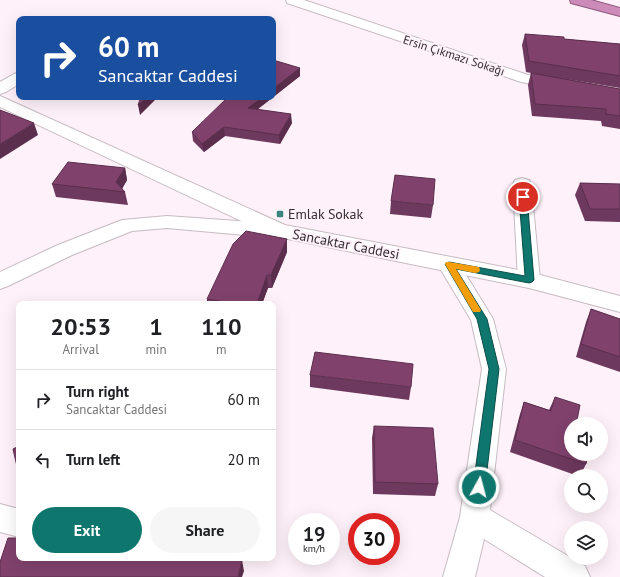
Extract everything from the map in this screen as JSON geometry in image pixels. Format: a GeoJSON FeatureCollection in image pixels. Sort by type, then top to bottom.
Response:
{"type":"FeatureCollection","features":[{"type":"Feature","properties":{"kind":"highway"},"geometry":{"type":"LineString","coordinates":[[576,0],[620,12]]}},
{"type":"Feature","properties":{"kind":"street","name":"Ersin Çıkmazı Sokağı"},"geometry":{"type":"LineString","coordinates":[[292,0],[526,79],[573,87]]}},
{"type":"Feature","properties":{"kind":"street"},"geometry":{"type":"LineString","coordinates":[[0,89],[16,79]]}},
{"type":"Feature","properties":{"kind":"street","name":"Sancaktar Caddesi"},"geometry":{"type":"LineString","coordinates":[[0,101],[280,231],[529,280],[620,304]]}},
{"type":"Feature","properties":{"kind":"street"},"geometry":{"type":"LineString","coordinates":[[522,184],[529,280]]}},
{"type":"Feature","properties":{"kind":"street"},"geometry":{"type":"LineString","coordinates":[[1,280],[65,250],[129,225],[167,222],[280,231]]}},
{"type":"Feature","properties":{"kind":"street"},"geometry":{"type":"LineString","coordinates":[[449,264],[482,319],[494,369],[475,517],[459,577]]}},
{"type":"Feature","properties":{"kind":"street"},"geometry":{"type":"LineString","coordinates":[[475,517],[574,577]]}},
{"type":"Feature","properties":{"kind":"street"},"geometry":{"type":"LineString","coordinates":[[0,518],[16,523]]}},
{"type":"Feature","properties":{"kind":"building"},"geometry":{"type":"Polygon","coordinates":[[[525,34],[620,44],[620,76],[529,61],[525,34]]]}},
{"type":"Feature","properties":{"kind":"building"},"geometry":{"type":"Polygon","coordinates":[[[276,61],[300,68],[276,87],[276,61]]]}},
{"type":"Feature","properties":{"kind":"building"},"geometry":{"type":"Polygon","coordinates":[[[531,73],[620,89],[620,116],[606,114],[606,109],[535,104],[531,73]]]}},
{"type":"Feature","properties":{"kind":"building"},"geometry":{"type":"Polygon","coordinates":[[[225,100],[259,100],[248,108],[291,114],[279,135],[224,127],[202,144],[192,132],[225,100]]]}},
{"type":"Feature","properties":{"kind":"building"},"geometry":{"type":"Polygon","coordinates":[[[0,110],[34,123],[0,144],[0,110]]]}},
{"type":"Feature","properties":{"kind":"building"},"geometry":{"type":"Polygon","coordinates":[[[68,162],[125,168],[116,182],[125,192],[52,184],[68,162]]]}},
{"type":"Feature","properties":{"kind":"building"},"geometry":{"type":"Polygon","coordinates":[[[395,175],[435,179],[433,205],[391,201],[395,175]]]}},
{"type":"Feature","properties":{"kind":"building"},"geometry":{"type":"Polygon","coordinates":[[[580,183],[620,184],[620,209],[590,209],[580,183]]]}},
{"type":"Feature","properties":{"kind":"building"},"geometry":{"type":"Polygon","coordinates":[[[246,231],[287,239],[271,275],[267,275],[258,301],[219,301],[207,299],[233,244],[246,231]]]}},
{"type":"Feature","properties":{"kind":"building"},"geometry":{"type":"Polygon","coordinates":[[[591,309],[620,319],[620,357],[581,344],[591,309]]]}},
{"type":"Feature","properties":{"kind":"building"},"geometry":{"type":"Polygon","coordinates":[[[315,352],[413,364],[411,387],[310,375],[315,352]]]}},
{"type":"Feature","properties":{"kind":"building"},"geometry":{"type":"Polygon","coordinates":[[[555,397],[580,405],[578,417],[564,417],[564,457],[515,440],[524,402],[551,411],[555,397]]]}},
{"type":"Feature","properties":{"kind":"building"},"geometry":{"type":"Polygon","coordinates":[[[374,426],[433,428],[438,484],[375,482],[374,426]]]}},
{"type":"Feature","properties":{"kind":"building"},"geometry":{"type":"Polygon","coordinates":[[[16,448],[16,462],[13,449],[16,448]]]}},
{"type":"Feature","properties":{"kind":"building"},"geometry":{"type":"Polygon","coordinates":[[[577,461],[587,461],[586,464],[577,461]]]}},
{"type":"Feature","properties":{"kind":"building"},"geometry":{"type":"Polygon","coordinates":[[[8,538],[16,538],[16,561],[242,561],[238,577],[0,577],[0,562],[8,538]]]}},
{"type":"Feature","properties":{"kind":"slow traffic"},"geometry":{"type":"LineString","coordinates":[[475,270],[449,264],[476,310]]}},
{"type":"Feature","properties":{"kind":"place","name":"Emlak Sokak"},"geometry":{"type":"Point","coordinates":[280,214]}},
{"type":"Feature","properties":{"kind":"route"},"geometry":{"type":"LineString","coordinates":[[479,487],[494,369],[482,319],[449,264],[529,280],[523,197]]}}]}
